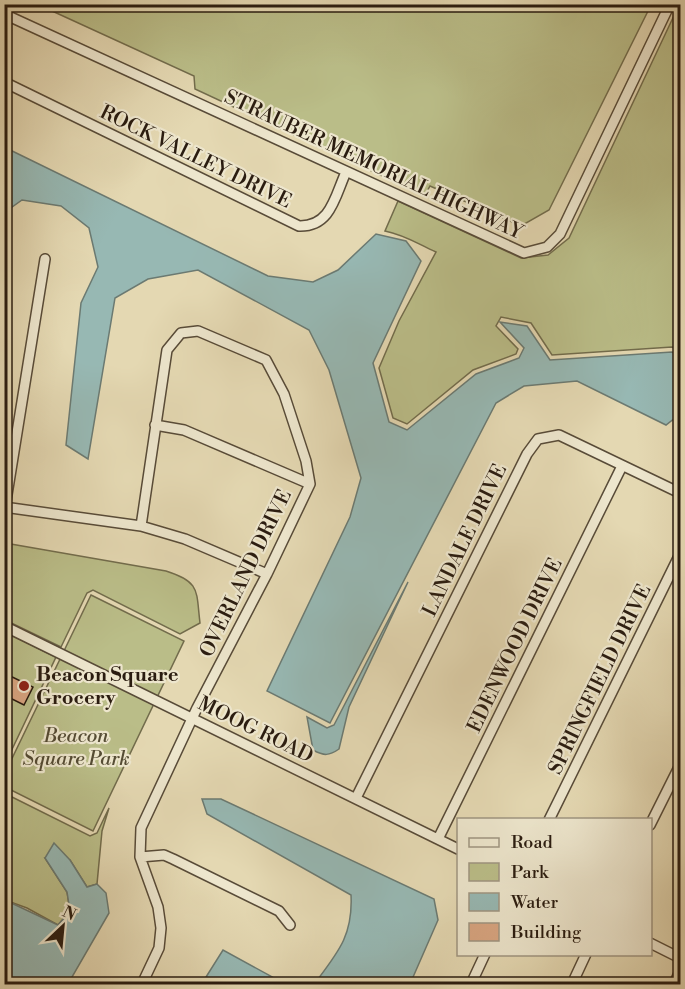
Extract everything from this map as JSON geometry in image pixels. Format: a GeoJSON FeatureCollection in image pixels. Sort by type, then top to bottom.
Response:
{"type":"FeatureCollection","features":[{"type":"Feature","properties":{"kind":"street","name":"STRAUBER MEMORIAL HIGHWAY"},"geometry":{"type":"LineString","coordinates":[[4,14],[516,251],[536,252],[547,247],[560,234],[670,4]]}},
{"type":"Feature","properties":{"kind":"street","name":"ROCK VALLEY DRIVE"},"geometry":{"type":"LineString","coordinates":[[4,82],[299,226],[313,227],[325,219],[346,172]]}},
{"type":"Feature","properties":{"kind":"street"},"geometry":{"type":"LineString","coordinates":[[45,259],[5,507],[141,526],[185,539],[267,574]]}},
{"type":"Feature","properties":{"kind":"street","name":"OVERLAND DRIVE"},"geometry":{"type":"LineString","coordinates":[[142,984],[159,948],[161,928],[158,907],[140,857],[140,838],[145,818],[310,484],[306,461],[284,394],[266,360],[198,331],[181,333],[166,350],[155,425]]}},
{"type":"Feature","properties":{"kind":"street"},"geometry":{"type":"LineString","coordinates":[[141,526],[155,425],[184,430],[310,484]]}},
{"type":"Feature","properties":{"kind":"street","name":"LANDALE DRIVE"},"geometry":{"type":"LineString","coordinates":[[356,798],[526,454],[538,439],[559,435],[681,493]]}},
{"type":"Feature","properties":{"kind":"street","name":"EDENWOOD DRIVE"},"geometry":{"type":"LineString","coordinates":[[438,839],[622,466]]}},
{"type":"Feature","properties":{"kind":"street","name":"SPRINGFIELD DRIVE"},"geometry":{"type":"LineString","coordinates":[[549,818],[681,554]]}},
{"type":"Feature","properties":{"kind":"street","name":"MOOG ROAD"},"geometry":{"type":"LineString","coordinates":[[4,626],[457,848]]}},
{"type":"Feature","properties":{"kind":"street"},"geometry":{"type":"LineString","coordinates":[[652,823],[681,765]]}},
{"type":"Feature","properties":{"kind":"street"},"geometry":{"type":"LineString","coordinates":[[140,857],[164,855],[173,859],[279,911],[290,925]]}},
{"type":"Feature","properties":{"kind":"street"},"geometry":{"type":"LineString","coordinates":[[652,944],[681,958]]}},
{"type":"Feature","properties":{"kind":"street"},"geometry":{"type":"LineString","coordinates":[[471,984],[484,956]]}},
{"type":"Feature","properties":{"kind":"street"},"geometry":{"type":"LineString","coordinates":[[572,984],[585,956]]}},
{"type":"Feature","properties":{"kind":"street"},"geometry":{"type":"LineString","coordinates":[[674,984],[681,971]]}},
{"type":"Feature","properties":{"kind":"green space"},"geometry":{"type":"Polygon","coordinates":[[[39,5],[651,5],[549,210],[521,226],[430,186],[425,195],[404,186],[195,89],[194,76],[39,5]]]}},
{"type":"Feature","properties":{"kind":"green space"},"geometry":{"type":"Polygon","coordinates":[[[679,5],[680,351],[672,347],[552,355],[531,323],[501,317],[496,326],[518,349],[516,354],[473,370],[407,424],[393,418],[379,368],[399,321],[436,252],[405,237],[385,231],[398,201],[521,258],[548,255],[569,238],[679,5]]]}},
{"type":"Feature","properties":{"kind":"green space"},"geometry":{"type":"Polygon","coordinates":[[[5,543],[166,571],[177,575],[186,579],[195,589],[200,623],[180,634],[93,590],[87,593],[61,647],[5,620],[5,543]]]}},
{"type":"Feature","properties":{"kind":"green space","name":"Beacon Square Park"},"geometry":{"type":"Polygon","coordinates":[[[91,595],[184,641],[93,831],[5,787],[4,775],[91,595]]]}},
{"type":"Feature","properties":{"kind":"green space"},"geometry":{"type":"Polygon","coordinates":[[[5,632],[56,657],[5,764],[5,632]]]}},
{"type":"Feature","properties":{"kind":"green space"},"geometry":{"type":"Polygon","coordinates":[[[4,793],[90,836],[97,833],[109,808],[102,831],[97,884],[87,887],[70,860],[45,858],[67,892],[70,911],[58,925],[27,908],[5,900],[4,793]]]}},
{"type":"Feature","properties":{"kind":"water"},"geometry":{"type":"Polygon","coordinates":[[[4,147],[268,276],[313,282],[338,270],[376,234],[406,241],[421,261],[373,363],[389,422],[407,430],[476,374],[519,358],[524,348],[500,322],[527,326],[550,360],[672,352],[680,358],[680,414],[666,425],[577,381],[524,386],[496,403],[330,723],[267,691],[350,517],[361,478],[329,370],[309,330],[198,270],[148,279],[115,298],[88,459],[66,445],[81,303],[98,267],[89,228],[61,206],[22,200],[5,212],[4,147]]]}},
{"type":"Feature","properties":{"kind":"water"},"geometry":{"type":"Polygon","coordinates":[[[408,582],[349,707],[339,749],[326,754],[313,750],[307,717],[327,728],[334,725],[408,582]]]}},
{"type":"Feature","properties":{"kind":"water"},"geometry":{"type":"Polygon","coordinates":[[[202,799],[221,799],[434,899],[438,920],[410,984],[285,984],[318,979],[326,969],[344,940],[350,920],[351,895],[207,814],[202,799]]]}},
{"type":"Feature","properties":{"kind":"water"},"geometry":{"type":"Polygon","coordinates":[[[54,843],[70,860],[87,887],[97,884],[106,893],[109,913],[68,984],[5,984],[5,900],[58,925],[70,911],[67,892],[45,858],[54,843]]]}},
{"type":"Feature","properties":{"kind":"water"},"geometry":{"type":"Polygon","coordinates":[[[223,950],[285,984],[220,984],[206,977],[223,950]]]}},
{"type":"Feature","properties":{"kind":"building"},"geometry":{"type":"Polygon","coordinates":[[[4,673],[33,687],[24,705],[4,695],[4,673]]]}},
{"type":"Feature","properties":{"kind":"place","name":"Beacon Square Grocery"},"geometry":{"type":"Point","coordinates":[24,686]}}]}
